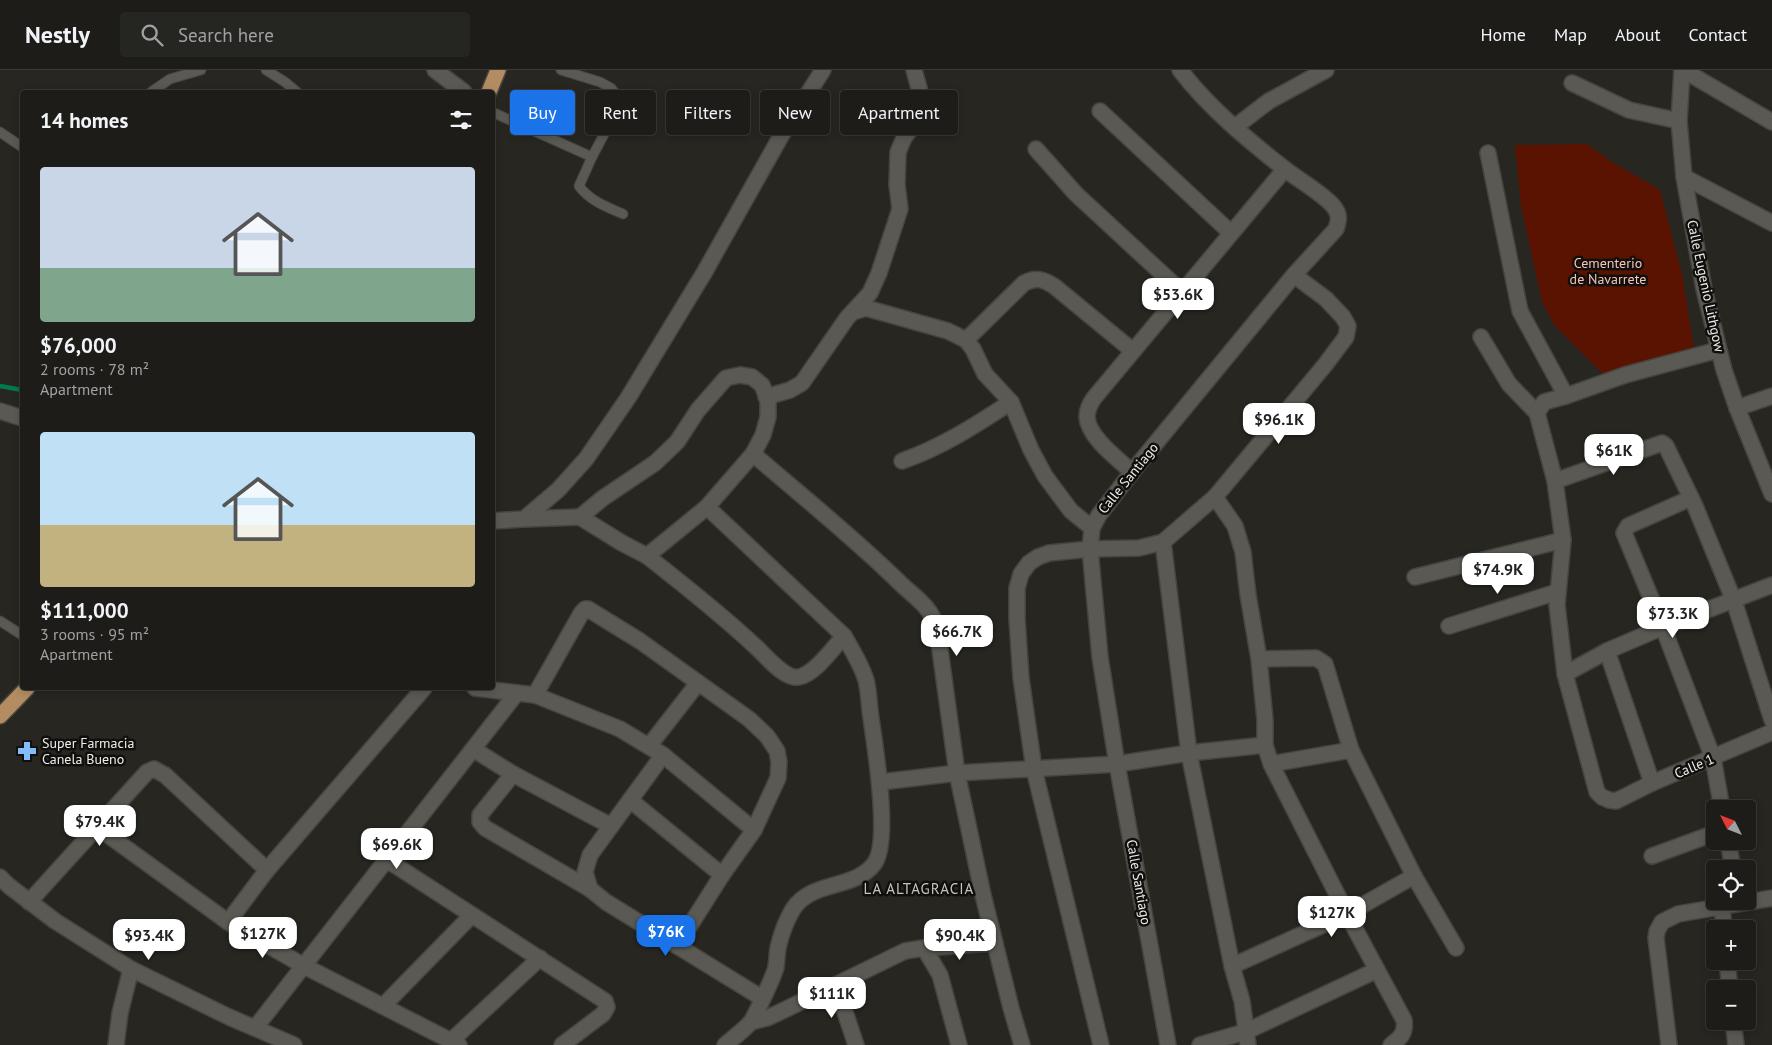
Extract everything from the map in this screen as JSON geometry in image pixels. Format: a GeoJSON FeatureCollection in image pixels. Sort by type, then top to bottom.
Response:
{"type":"FeatureCollection","features":[{"type":"Feature","properties":{"kind":"main road"},"geometry":{"type":"LineString","coordinates":[[490,90],[498,70]]}},
{"type":"Feature","properties":{"kind":"main road"},"geometry":{"type":"LineString","coordinates":[[0,716],[25,690]]}},
{"type":"Feature","properties":{"kind":"street"},"geometry":{"type":"LineString","coordinates":[[435,70],[461,90]]}},
{"type":"Feature","properties":{"kind":"street"},"geometry":{"type":"LineString","coordinates":[[524,519],[558,490],[586,459],[628,398],[704,272],[781,136],[822,70]]}},
{"type":"Feature","properties":{"kind":"street"},"geometry":{"type":"LineString","coordinates":[[766,396],[790,390],[802,383],[847,318],[870,292],[879,273],[900,209],[897,185],[898,152],[904,138],[923,112],[922,99],[914,70]]}},
{"type":"Feature","properties":{"kind":"street","name":"Calle Santiago"},"geometry":{"type":"LineString","coordinates":[[1168,1045],[1117,764],[1100,657],[1090,549],[1092,528],[1098,515],[1132,472],[1294,275],[1336,229],[1339,222],[1339,215],[1332,204],[1285,169],[1235,127],[1210,104],[1180,70]]}},
{"type":"Feature","properties":{"kind":"street"},"geometry":{"type":"LineString","coordinates":[[1235,127],[1270,101],[1326,70]]}},
{"type":"Feature","properties":{"kind":"street"},"geometry":{"type":"LineString","coordinates":[[1682,70],[1772,122]]}},
{"type":"Feature","properties":{"kind":"street","name":"Calle Eugenio Lithgow"},"geometry":{"type":"LineString","coordinates":[[1682,70],[1680,121],[1684,177],[1704,290],[1724,370],[1737,408],[1772,494]]}},
{"type":"Feature","properties":{"kind":"street"},"geometry":{"type":"LineString","coordinates":[[1572,83],[1629,110],[1680,121]]}},
{"type":"Feature","properties":{"kind":"street"},"geometry":{"type":"LineString","coordinates":[[1100,111],[1232,233]]}},
{"type":"Feature","properties":{"kind":"street"},"geometry":{"type":"LineString","coordinates":[[1036,148],[1076,194],[1182,292]]}},
{"type":"Feature","properties":{"kind":"street"},"geometry":{"type":"LineString","coordinates":[[1488,153],[1520,311],[1566,396]]}},
{"type":"Feature","properties":{"kind":"street"},"geometry":{"type":"LineString","coordinates":[[1132,472],[1098,439],[1089,426],[1088,408],[1094,398],[1285,169]]}},
{"type":"Feature","properties":{"kind":"street"},"geometry":{"type":"LineString","coordinates":[[1684,177],[1772,224]]}},
{"type":"Feature","properties":{"kind":"street"},"geometry":{"type":"LineString","coordinates":[[1101,1045],[1034,769],[1021,678],[1017,588],[1021,574],[1038,557],[1049,553],[1090,549],[1139,548],[1163,542],[1215,497],[1346,337],[1348,326],[1344,317],[1294,275]]}},
{"type":"Feature","properties":{"kind":"street"},"geometry":{"type":"LineString","coordinates":[[966,340],[1024,283],[1032,279],[1043,279],[1133,351]]}},
{"type":"Feature","properties":{"kind":"street"},"geometry":{"type":"LineString","coordinates":[[853,312],[866,308],[948,331],[966,340],[986,374],[1011,402],[1031,450],[1045,476],[1070,510],[1092,528]]}},
{"type":"Feature","properties":{"kind":"street"},"geometry":{"type":"LineString","coordinates":[[1482,337],[1509,384],[1537,413],[1555,481],[1563,540],[1557,605],[1565,674],[1607,651],[1772,585]]}},
{"type":"Feature","properties":{"kind":"street"},"geometry":{"type":"LineString","coordinates":[[1537,413],[1544,402],[1625,376],[1718,350]]}},
{"type":"Feature","properties":{"kind":"street"},"geometry":{"type":"LineString","coordinates":[[580,517],[603,498],[655,462],[677,442],[698,410],[726,378],[740,375],[752,377],[762,385],[766,396],[768,417],[763,435],[753,454],[706,508],[647,556]]}},
{"type":"Feature","properties":{"kind":"street"},"geometry":{"type":"LineString","coordinates":[[1737,408],[1772,396]]}},
{"type":"Feature","properties":{"kind":"street"},"geometry":{"type":"LineString","coordinates":[[902,461],[928,452],[974,427],[1011,402]]}},
{"type":"Feature","properties":{"kind":"street"},"geometry":{"type":"LineString","coordinates":[[0,411],[20,417]]}},
{"type":"Feature","properties":{"kind":"street"},"geometry":{"type":"LineString","coordinates":[[1555,481],[1662,443],[1666,446],[1691,498],[1734,601],[1772,720]]}},
{"type":"Feature","properties":{"kind":"street"},"geometry":{"type":"LineString","coordinates":[[753,454],[873,557],[930,610],[938,628],[957,773],[995,943],[1022,1045]]}},
{"type":"Feature","properties":{"kind":"street"},"geometry":{"type":"LineString","coordinates":[[1215,497],[1235,526],[1243,552],[1259,659],[1265,720],[1265,745],[1271,764],[1347,914],[1404,1020],[1405,1028],[1403,1033],[1391,1045]]}},
{"type":"Feature","properties":{"kind":"street"},"geometry":{"type":"LineString","coordinates":[[1691,498],[1628,526],[1624,533],[1664,627],[1713,758],[1720,800]]}},
{"type":"Feature","properties":{"kind":"street"},"geometry":{"type":"LineString","coordinates":[[706,508],[844,636],[857,658],[866,680],[881,782],[881,837],[880,852],[876,863],[865,874],[855,879],[813,892],[802,899],[794,908],[783,929],[776,967],[762,998],[750,1022],[726,1045]]}},
{"type":"Feature","properties":{"kind":"street"},"geometry":{"type":"LineString","coordinates":[[495,521],[580,517],[647,556],[790,676],[800,677],[810,671],[823,660],[844,636]]}},
{"type":"Feature","properties":{"kind":"street"},"geometry":{"type":"LineString","coordinates":[[1415,577],[1563,540]]}},
{"type":"Feature","properties":{"kind":"street"},"geometry":{"type":"LineString","coordinates":[[1163,542],[1189,753],[1232,966],[1242,1001],[1247,1038]]}},
{"type":"Feature","properties":{"kind":"street"},"geometry":{"type":"LineString","coordinates":[[1448,626],[1557,592]]}},
{"type":"Feature","properties":{"kind":"street"},"geometry":{"type":"LineString","coordinates":[[535,695],[582,612],[588,609],[640,641],[749,719],[767,736],[777,751],[779,762],[778,778],[754,830],[722,875],[677,946]]}},
{"type":"Feature","properties":{"kind":"street"},"geometry":{"type":"LineString","coordinates":[[1607,651],[1652,783]]}},
{"type":"Feature","properties":{"kind":"street"},"geometry":{"type":"LineString","coordinates":[[1259,659],[1316,658],[1325,664],[1351,750],[1414,876],[1456,948]]}},
{"type":"Feature","properties":{"kind":"street","name":"Calle 1"},"geometry":{"type":"LineString","coordinates":[[1565,674],[1595,786],[1602,797],[1609,800],[1616,801],[1652,783],[1772,732]]}},
{"type":"Feature","properties":{"kind":"street"},"geometry":{"type":"LineString","coordinates":[[649,746],[698,682]]}},
{"type":"Feature","properties":{"kind":"street"},"geometry":{"type":"LineString","coordinates":[[228,922],[267,870],[422,690]]}},
{"type":"Feature","properties":{"kind":"street"},"geometry":{"type":"LineString","coordinates":[[489,690],[535,695],[620,729],[664,755],[754,830]]}},
{"type":"Feature","properties":{"kind":"street"},"geometry":{"type":"LineString","coordinates":[[255,1028],[516,694]]}},
{"type":"Feature","properties":{"kind":"street"},"geometry":{"type":"LineString","coordinates":[[881,782],[957,773],[1117,764],[1189,753],[1265,745]]}},
{"type":"Feature","properties":{"kind":"street"},"geometry":{"type":"LineString","coordinates":[[473,749],[513,774],[611,826]]}},
{"type":"Feature","properties":{"kind":"street"},"geometry":{"type":"LineString","coordinates":[[1271,764],[1351,750]]}},
{"type":"Feature","properties":{"kind":"street"},"geometry":{"type":"LineString","coordinates":[[590,889],[585,872],[590,854],[664,755]]}},
{"type":"Feature","properties":{"kind":"street"},"geometry":{"type":"LineString","coordinates":[[29,902],[148,772],[154,769],[165,775],[267,870]]}},
{"type":"Feature","properties":{"kind":"street"},"geometry":{"type":"LineString","coordinates":[[513,774],[480,815],[480,822],[485,828],[590,889],[606,902],[762,998]]}},
{"type":"Feature","properties":{"kind":"street"},"geometry":{"type":"LineString","coordinates":[[630,800],[722,875]]}},
{"type":"Feature","properties":{"kind":"street"},"geometry":{"type":"LineString","coordinates":[[97,827],[228,922],[304,966],[456,1043],[540,958]]}},
{"type":"Feature","properties":{"kind":"street"},"geometry":{"type":"LineString","coordinates":[[1652,856],[1706,836]]}},
{"type":"Feature","properties":{"kind":"street"},"geometry":{"type":"LineString","coordinates":[[386,860],[605,1001],[607,1007],[603,1014],[562,1045]]}},
{"type":"Feature","properties":{"kind":"street"},"geometry":{"type":"LineString","coordinates":[[1232,966],[1347,914],[1414,876]]}},
{"type":"Feature","properties":{"kind":"street"},"geometry":{"type":"LineString","coordinates":[[0,877],[55,922],[131,969],[229,1017],[294,1045]]}},
{"type":"Feature","properties":{"kind":"street"},"geometry":{"type":"LineString","coordinates":[[1756,900],[1772,898]]}},
{"type":"Feature","properties":{"kind":"street"},"geometry":{"type":"LineString","coordinates":[[1669,1045],[1657,931],[1662,922],[1678,914],[1706,910]]}},
{"type":"Feature","properties":{"kind":"street"},"geometry":{"type":"LineString","coordinates":[[384,1006],[472,915]]}},
{"type":"Feature","properties":{"kind":"street"},"geometry":{"type":"LineString","coordinates":[[750,1022],[767,1018],[905,951],[995,943]]}},
{"type":"Feature","properties":{"kind":"street"},"geometry":{"type":"LineString","coordinates":[[924,948],[940,975],[959,1045]]}},
{"type":"Feature","properties":{"kind":"street"},"geometry":{"type":"LineString","coordinates":[[116,1045],[120,1013],[131,969]]}},
{"type":"Feature","properties":{"kind":"street"},"geometry":{"type":"LineString","coordinates":[[1200,1045],[1247,1038],[1377,970]]}},
{"type":"Feature","properties":{"kind":"street"},"geometry":{"type":"LineString","coordinates":[[836,985],[856,1045]]}},
{"type":"Feature","properties":{"kind":"street"},"geometry":{"type":"LineString","coordinates":[[1734,1030],[1736,1045]]}},
{"type":"Feature","properties":{"kind":"lane"},"geometry":{"type":"LineString","coordinates":[[154,90],[170,79],[201,70]]}},
{"type":"Feature","properties":{"kind":"lane"},"geometry":{"type":"LineString","coordinates":[[266,70],[295,90]]}},
{"type":"Feature","properties":{"kind":"lane"},"geometry":{"type":"LineString","coordinates":[[561,70],[600,82],[611,88],[618,97],[618,108],[579,186],[584,194],[591,199],[623,214]]}},
{"type":"Feature","properties":{"kind":"lane"},"geometry":{"type":"LineString","coordinates":[[495,113],[592,157]]}},
{"type":"Feature","properties":{"kind":"lane"},"geometry":{"type":"LineString","coordinates":[[0,132],[20,146]]}},
{"type":"Feature","properties":{"kind":"lane"},"geometry":{"type":"LineString","coordinates":[[0,621],[20,634]]}},
{"type":"Feature","properties":{"kind":"green space","name":"Cementerio de Navarrete"},"geometry":{"type":"Polygon","coordinates":[[[1587,144],[1612,162],[1660,190],[1682,274],[1696,360],[1615,386],[1555,326],[1542,302],[1521,206],[1515,145],[1587,144]]]}},
{"type":"Feature","properties":{"kind":"waterway"},"geometry":{"type":"LineString","coordinates":[[0,386],[20,390]]}},
{"type":"Feature","properties":{"kind":"place","name":"Super Farmacia Canela Bueno"},"geometry":{"type":"Point","coordinates":[27,751]}},
{"type":"Feature","properties":{"kind":"district","name":"LA ALTAGRACIA"},"geometry":{"type":"Point","coordinates":[919,889]}}]}
